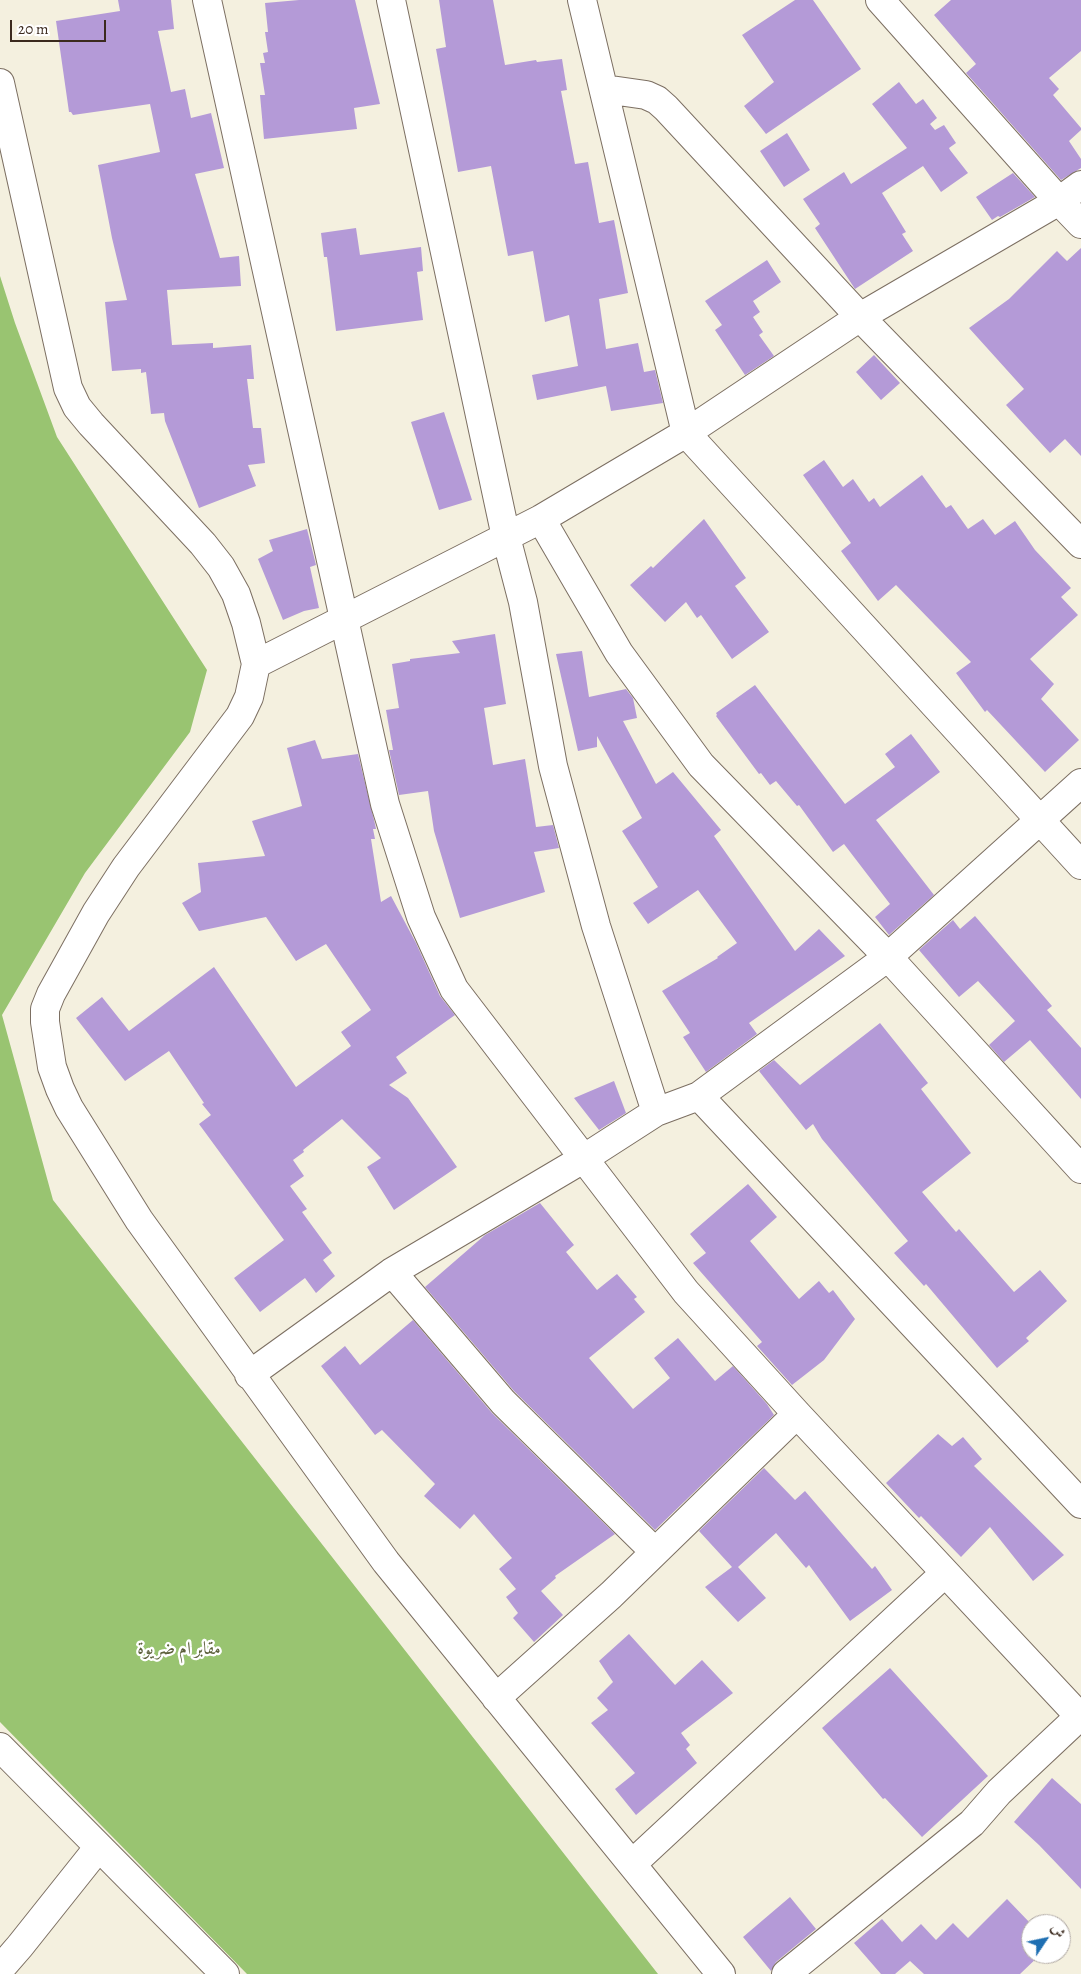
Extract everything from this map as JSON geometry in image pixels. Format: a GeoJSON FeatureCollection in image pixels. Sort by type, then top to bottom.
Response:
{"type":"FeatureCollection","features":[{"type":"Feature","properties":{"kind":"street"},"geometry":{"type":"LineString","coordinates":[[207,0],[385,804],[421,917],[454,989],[686,1292],[797,1414],[1080,1717],[999,1792],[972,1823],[786,1974]]}},
{"type":"Feature","properties":{"kind":"street"},"geometry":{"type":"LineString","coordinates":[[391,0],[506,537],[523,602],[558,783],[596,926],[656,1112]]}},
{"type":"Feature","properties":{"kind":"street"},"geometry":{"type":"LineString","coordinates":[[582,0],[686,433],[1081,865]]}},
{"type":"Feature","properties":{"kind":"street"},"geometry":{"type":"LineString","coordinates":[[880,0],[1059,202],[1081,224]]}},
{"type":"Feature","properties":{"kind":"street"},"geometry":{"type":"LineString","coordinates":[[0,83],[68,388],[77,407],[90,424],[203,544],[220,567],[236,594],[246,622],[256,664],[249,697],[240,716],[126,866],[96,913],[51,994],[45,1009],[45,1022],[52,1067],[68,1108],[139,1220],[386,1562],[721,1974]]}},
{"type":"Feature","properties":{"kind":"street"},"geometry":{"type":"LineString","coordinates":[[604,89],[646,95],[657,100],[666,108],[860,317],[1081,544]]}},
{"type":"Feature","properties":{"kind":"street"},"geometry":{"type":"LineString","coordinates":[[256,664],[344,621],[541,518],[686,433],[860,317],[1059,202],[1081,185]]}},
{"type":"Feature","properties":{"kind":"street"},"geometry":{"type":"LineString","coordinates":[[541,518],[619,653],[689,751],[710,776],[888,957],[1081,1170]]}},
{"type":"Feature","properties":{"kind":"street"},"geometry":{"type":"LineString","coordinates":[[250,1375],[392,1272],[583,1159],[656,1112],[699,1096],[888,957],[1081,782]]}},
{"type":"Feature","properties":{"kind":"street"},"geometry":{"type":"LineString","coordinates":[[699,1096],[1081,1504]]}},
{"type":"Feature","properties":{"kind":"street"},"geometry":{"type":"LineString","coordinates":[[392,1272],[503,1402],[655,1552]]}},
{"type":"Feature","properties":{"kind":"street"},"geometry":{"type":"LineString","coordinates":[[496,1698],[611,1595],[797,1414]]}},
{"type":"Feature","properties":{"kind":"street"},"geometry":{"type":"LineString","coordinates":[[632,1864],[945,1573]]}},
{"type":"Feature","properties":{"kind":"street"},"geometry":{"type":"LineString","coordinates":[[0,1747],[225,1974]]}},
{"type":"Feature","properties":{"kind":"street"},"geometry":{"type":"LineString","coordinates":[[0,1969],[98,1848]]}},
{"type":"Feature","properties":{"kind":"green space","name":"مقابر ام ضريوة"},"geometry":{"type":"Polygon","coordinates":[[[0,276],[15,323],[57,437],[207,670],[190,732],[85,873],[2,1015],[53,1200],[658,1974],[247,1974],[0,1722],[0,276]]]}},
{"type":"Feature","properties":{"kind":"building"},"geometry":{"type":"Polygon","coordinates":[[[118,0],[171,0],[174,29],[158,31],[171,92],[185,89],[191,118],[211,113],[224,168],[195,174],[220,258],[239,256],[241,286],[167,290],[172,345],[213,343],[213,348],[251,345],[254,379],[247,379],[253,428],[261,428],[265,463],[248,465],[256,486],[199,508],[165,421],[164,413],[151,414],[146,372],[141,373],[141,369],[112,371],[105,302],[127,300],[112,238],[98,165],[160,152],[150,104],[73,115],[69,112],[56,21],[120,11],[118,0]]]}},
{"type":"Feature","properties":{"kind":"building"},"geometry":{"type":"Polygon","coordinates":[[[299,0],[355,0],[380,104],[354,108],[357,129],[264,139],[260,95],[265,95],[260,63],[265,63],[263,53],[268,52],[265,32],[268,32],[265,3],[299,0]]]}},
{"type":"Feature","properties":{"kind":"building"},"geometry":{"type":"Polygon","coordinates":[[[439,0],[493,0],[505,65],[536,60],[537,62],[562,59],[567,90],[561,91],[575,164],[588,162],[599,223],[614,220],[628,293],[599,299],[606,349],[638,343],[644,372],[655,370],[663,403],[611,411],[606,386],[537,400],[532,375],[578,366],[569,315],[545,322],[533,251],[508,256],[491,166],[458,172],[436,49],[446,47],[439,0]]]}},
{"type":"Feature","properties":{"kind":"building"},"geometry":{"type":"Polygon","coordinates":[[[795,0],[813,0],[861,69],[766,134],[744,106],[774,82],[742,35],[795,0]]]}},
{"type":"Feature","properties":{"kind":"building"},"geometry":{"type":"Polygon","coordinates":[[[951,0],[1081,0],[1081,51],[1049,78],[1059,89],[1053,95],[1081,128],[1069,141],[1081,159],[1081,168],[1061,180],[966,73],[976,64],[934,15],[951,0]]]}},
{"type":"Feature","properties":{"kind":"building"},"geometry":{"type":"Polygon","coordinates":[[[899,82],[916,104],[923,99],[937,118],[930,124],[935,130],[944,125],[956,143],[949,148],[950,150],[968,173],[941,192],[923,166],[882,193],[906,232],[902,234],[913,251],[855,289],[815,228],[820,224],[803,199],[844,172],[851,184],[907,148],[872,104],[899,82]]]}},
{"type":"Feature","properties":{"kind":"building"},"geometry":{"type":"Polygon","coordinates":[[[787,133],[810,170],[784,187],[760,151],[787,133]]]}},
{"type":"Feature","properties":{"kind":"building"},"geometry":{"type":"Polygon","coordinates":[[[1013,173],[1035,197],[992,220],[976,197],[1013,173]]]}},
{"type":"Feature","properties":{"kind":"building"},"geometry":{"type":"Polygon","coordinates":[[[356,228],[360,255],[421,247],[423,271],[417,272],[423,320],[336,331],[327,257],[324,257],[321,233],[356,228]]]}},
{"type":"Feature","properties":{"kind":"building"},"geometry":{"type":"Polygon","coordinates":[[[1081,248],[1081,456],[1065,439],[1050,453],[1006,405],[1024,389],[969,328],[1009,299],[1057,251],[1067,261],[1081,248]]]}},
{"type":"Feature","properties":{"kind":"building"},"geometry":{"type":"Polygon","coordinates":[[[767,260],[781,282],[753,301],[760,312],[753,317],[763,332],[759,335],[774,356],[745,375],[715,330],[722,325],[705,301],[767,260]]]}},
{"type":"Feature","properties":{"kind":"building"},"geometry":{"type":"Polygon","coordinates":[[[874,355],[900,383],[881,400],[856,372],[874,355]]]}},
{"type":"Feature","properties":{"kind":"building"},"geometry":{"type":"Polygon","coordinates":[[[444,412],[472,500],[439,510],[411,422],[444,412]]]}},
{"type":"Feature","properties":{"kind":"building"},"geometry":{"type":"Polygon","coordinates":[[[824,460],[843,487],[853,479],[869,502],[874,498],[880,507],[922,475],[946,508],[951,505],[968,529],[983,519],[995,535],[1015,521],[1035,550],[1071,588],[1061,597],[1078,615],[1030,659],[1054,684],[1041,699],[1079,740],[1045,772],[987,710],[985,712],[956,673],[971,662],[896,585],[878,601],[841,551],[851,543],[803,475],[824,460]]]}},
{"type":"Feature","properties":{"kind":"building"},"geometry":{"type":"Polygon","coordinates":[[[704,519],[746,578],[735,586],[769,632],[732,659],[701,615],[697,618],[686,602],[665,622],[630,585],[651,566],[653,568],[704,519]]]}},
{"type":"Feature","properties":{"kind":"building"},"geometry":{"type":"Polygon","coordinates":[[[307,529],[316,565],[310,567],[319,608],[304,611],[283,620],[258,559],[273,551],[269,540],[307,529]]]}},
{"type":"Feature","properties":{"kind":"building"},"geometry":{"type":"Polygon","coordinates":[[[495,634],[506,704],[484,708],[493,765],[525,759],[536,827],[553,825],[559,848],[534,852],[545,892],[460,918],[434,831],[428,791],[399,795],[389,750],[393,750],[386,710],[399,708],[392,664],[410,661],[410,659],[460,653],[452,641],[495,634]]]}},
{"type":"Feature","properties":{"kind":"building"},"geometry":{"type":"Polygon","coordinates":[[[582,651],[589,697],[626,689],[633,698],[637,718],[623,721],[656,784],[673,772],[721,830],[714,836],[795,951],[819,929],[845,956],[749,1023],[757,1034],[706,1072],[683,1037],[690,1033],[662,991],[718,958],[737,943],[698,890],[648,924],[633,903],[658,887],[622,831],[642,818],[597,736],[597,747],[578,751],[556,654],[582,651]]]}},
{"type":"Feature","properties":{"kind":"building"},"geometry":{"type":"Polygon","coordinates":[[[755,685],[845,804],[895,767],[885,754],[911,734],[940,772],[876,820],[934,895],[889,935],[875,917],[890,904],[844,844],[833,852],[799,805],[797,806],[776,781],[770,785],[761,773],[759,774],[716,716],[716,713],[755,685]]]}},
{"type":"Feature","properties":{"kind":"building"},"geometry":{"type":"Polygon","coordinates":[[[315,740],[322,759],[358,754],[376,829],[373,829],[375,839],[371,839],[381,902],[391,896],[416,943],[440,996],[455,1015],[396,1057],[407,1073],[389,1085],[408,1098],[457,1167],[394,1210],[367,1167],[381,1158],[342,1119],[293,1160],[304,1176],[290,1186],[307,1209],[302,1212],[332,1253],[323,1260],[335,1276],[316,1293],[305,1278],[260,1312],[234,1278],[284,1240],[199,1124],[211,1115],[202,1104],[204,1103],[169,1051],[125,1081],[76,1018],[102,997],[129,1031],[214,967],[296,1087],[351,1046],[341,1032],[371,1010],[326,944],[296,961],[266,917],[199,931],[182,903],[201,892],[198,863],[265,856],[252,821],[302,806],[287,748],[315,740]]]}},
{"type":"Feature","properties":{"kind":"building"},"geometry":{"type":"Polygon","coordinates":[[[975,916],[1052,1006],[1047,1010],[1081,1048],[1081,1099],[1030,1040],[1004,1062],[989,1045],[1015,1021],[978,981],[959,997],[919,950],[953,920],[960,929],[975,916]]]}},
{"type":"Feature","properties":{"kind":"building"},"geometry":{"type":"Polygon","coordinates":[[[880,1023],[928,1083],[921,1089],[971,1153],[922,1192],[956,1232],[959,1229],[1014,1292],[1040,1270],[1067,1301],[1026,1338],[1029,1341],[997,1368],[926,1284],[924,1286],[894,1253],[908,1241],[822,1139],[813,1124],[806,1130],[759,1071],[774,1060],[800,1085],[880,1023]]]}},
{"type":"Feature","properties":{"kind":"building"},"geometry":{"type":"Polygon","coordinates":[[[614,1081],[626,1113],[599,1130],[574,1098],[614,1081]]]}},
{"type":"Feature","properties":{"kind":"building"},"geometry":{"type":"Polygon","coordinates":[[[748,1184],[777,1217],[750,1241],[799,1299],[819,1281],[829,1293],[833,1290],[855,1319],[824,1360],[792,1385],[757,1346],[762,1342],[693,1263],[706,1253],[690,1234],[748,1184]]]}},
{"type":"Feature","properties":{"kind":"building"},"geometry":{"type":"Polygon","coordinates":[[[540,1203],[574,1245],[566,1252],[597,1290],[617,1274],[637,1297],[634,1299],[645,1312],[589,1358],[633,1409],[670,1378],[654,1358],[678,1338],[715,1381],[733,1366],[767,1404],[774,1415],[655,1530],[514,1391],[425,1287],[485,1235],[540,1203]]]}},
{"type":"Feature","properties":{"kind":"building"},"geometry":{"type":"Polygon","coordinates":[[[413,1320],[492,1413],[615,1534],[555,1576],[556,1578],[541,1591],[563,1615],[534,1642],[513,1618],[518,1613],[506,1597],[516,1589],[499,1569],[512,1558],[474,1514],[460,1529],[424,1496],[435,1484],[382,1430],[375,1435],[321,1366],[345,1346],[360,1365],[413,1320]]]}},
{"type":"Feature","properties":{"kind":"building"},"geometry":{"type":"Polygon","coordinates":[[[938,1434],[952,1446],[963,1437],[982,1459],[974,1466],[1064,1555],[1033,1581],[990,1527],[961,1557],[921,1516],[919,1518],[886,1483],[938,1434]]]}},
{"type":"Feature","properties":{"kind":"building"},"geometry":{"type":"Polygon","coordinates":[[[764,1468],[795,1500],[805,1491],[872,1569],[875,1566],[892,1590],[850,1621],[809,1565],[806,1568],[776,1533],[738,1567],[766,1598],[738,1622],[705,1587],[732,1567],[699,1531],[764,1468]]]}},
{"type":"Feature","properties":{"kind":"building"},"geometry":{"type":"Polygon","coordinates":[[[629,1634],[675,1685],[702,1660],[733,1693],[681,1733],[690,1745],[686,1749],[697,1763],[636,1815],[615,1789],[635,1773],[591,1723],[608,1710],[597,1698],[613,1682],[599,1661],[629,1634]]]}},
{"type":"Feature","properties":{"kind":"building"},"geometry":{"type":"Polygon","coordinates":[[[890,1668],[988,1776],[922,1837],[885,1798],[883,1799],[822,1728],[890,1668]]]}},
{"type":"Feature","properties":{"kind":"building"},"geometry":{"type":"Polygon","coordinates":[[[1052,1778],[1081,1804],[1081,1889],[1014,1822],[1052,1778]]]}},
{"type":"Feature","properties":{"kind":"building"},"geometry":{"type":"Polygon","coordinates":[[[790,1897],[816,1929],[776,1962],[771,1971],[743,1937],[790,1897]]]}},
{"type":"Feature","properties":{"kind":"building"},"geometry":{"type":"Polygon","coordinates":[[[1007,1899],[1021,1914],[1021,1964],[1030,1964],[1020,1974],[924,1974],[910,1961],[895,1974],[881,1974],[854,1943],[882,1919],[902,1942],[921,1924],[936,1940],[953,1923],[968,1938],[1007,1899]]]}}]}
